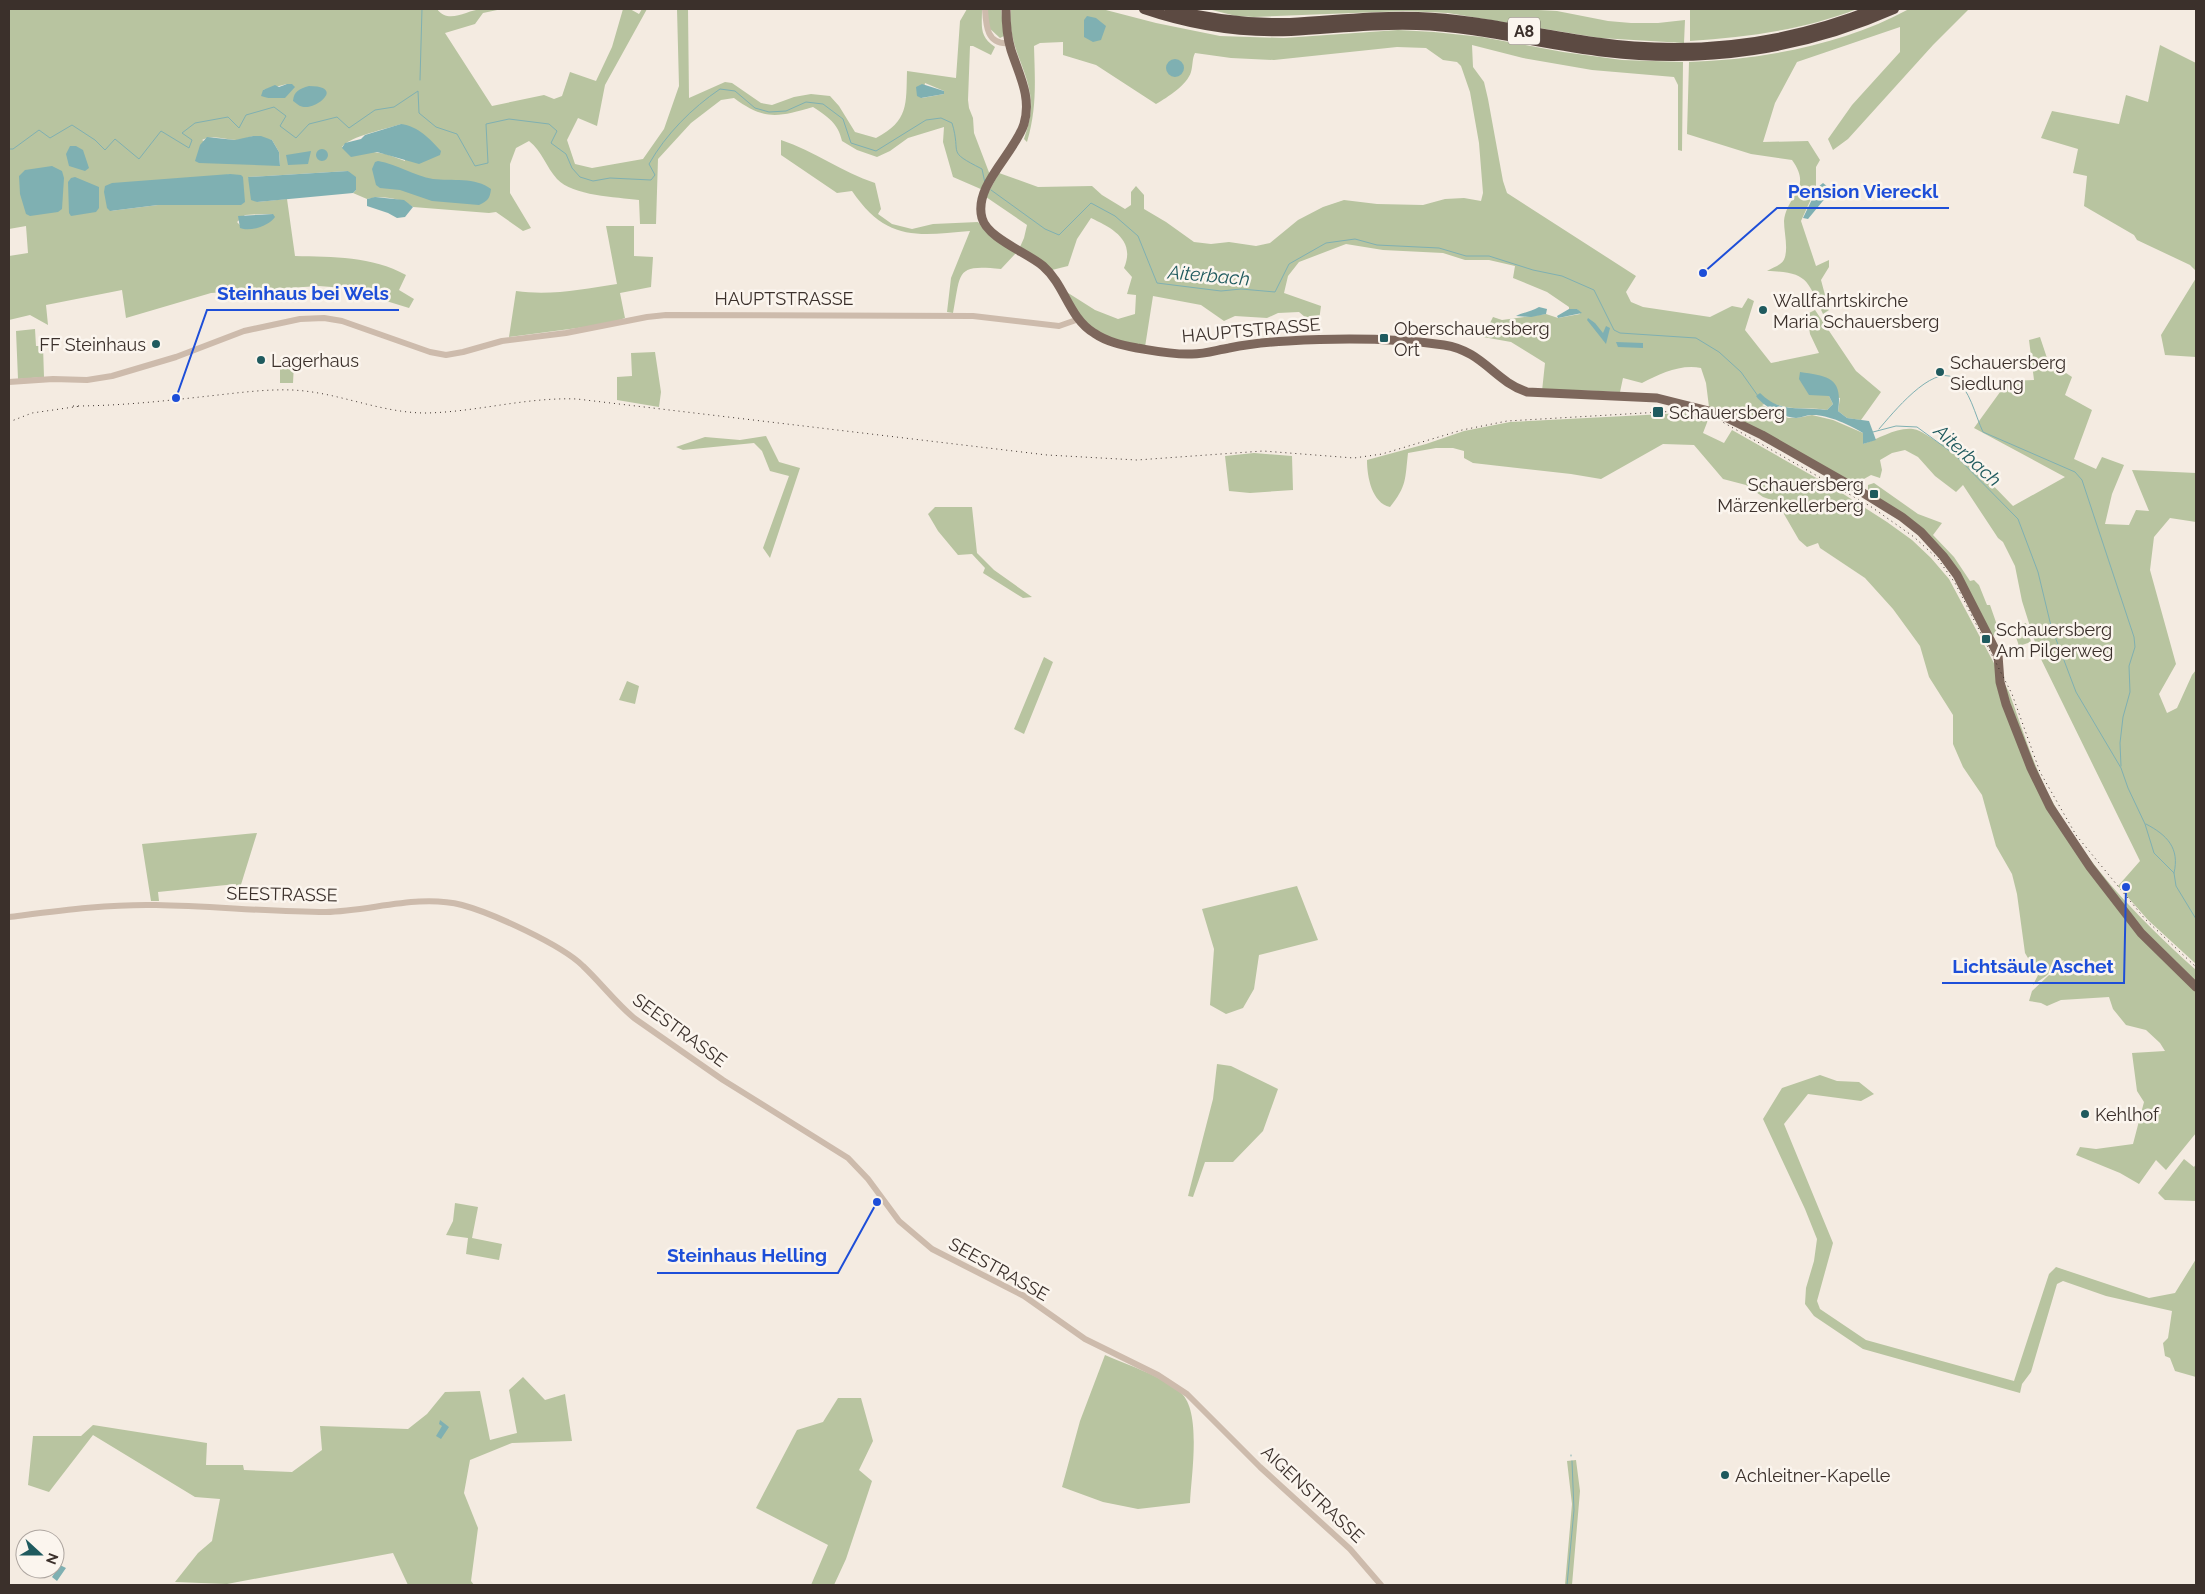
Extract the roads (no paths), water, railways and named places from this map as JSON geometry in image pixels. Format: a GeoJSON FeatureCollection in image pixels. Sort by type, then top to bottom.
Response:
{"type":"FeatureCollection","features":[{"type":"Feature","properties":{"kind":"highway","name":"A8"},"geometry":{"type":"LineString","coordinates":[[1144,9],[1193,23],[1231,29],[1289,31],[1370,25],[1432,25],[1606,52],[1667,56],[1729,54],[1785,45],[1838,31],[1894,9]]}},
{"type":"Feature","properties":{"kind":"highway","name":"A8"},"geometry":{"type":"LineString","coordinates":[[1170,9],[1209,18],[1267,23],[1386,16],[1433,17],[1593,42],[1675,48],[1716,47],[1773,39],[1835,24],[1874,9]]}},
{"type":"Feature","properties":{"kind":"main road"},"geometry":{"type":"LineString","coordinates":[[1006,9],[1009,43],[1025,87],[1026,112],[1018,138],[999,165],[984,194],[981,212],[986,227],[1047,270],[1079,319]]}},
{"type":"Feature","properties":{"kind":"main road","name":"HAUPTSTRASSE"},"geometry":{"type":"LineString","coordinates":[[1079,319],[1094,333],[1107,340],[1126,346],[1185,354],[1264,343],[1316,340],[1372,340],[1454,347],[1474,356],[1522,390],[1651,397],[1717,413],[1762,435],[1860,491],[1902,517],[1921,532],[1957,575],[1998,655],[2000,682],[2006,704],[2031,768],[2050,807],[2090,867],[2141,933],[2196,987]]}},
{"type":"Feature","properties":{"kind":"street"},"geometry":{"type":"LineString","coordinates":[[985,9],[986,25],[990,37],[999,43],[1009,43]]}},
{"type":"Feature","properties":{"kind":"street","name":"HAUPTSTRASSE"},"geometry":{"type":"LineString","coordinates":[[9,382],[54,379],[87,380],[112,376],[176,357],[244,331],[313,318],[342,321],[430,352],[446,355],[502,341],[566,333],[647,317],[673,314],[965,316],[1060,326],[1079,319]]}},
{"type":"Feature","properties":{"kind":"street","name":"SEESTRASSE"},"geometry":{"type":"LineString","coordinates":[[9,917],[52,911],[155,905],[327,912],[431,902],[462,905],[481,911],[567,953],[583,966],[620,1006],[634,1018],[723,1080],[848,1158],[868,1179],[899,1221],[932,1249],[1024,1296],[1098,1347],[1173,1383],[1187,1394],[1221,1428]]}},
{"type":"Feature","properties":{"kind":"street","name":"AIGENSTRASSE"},"geometry":{"type":"LineString","coordinates":[[1221,1428],[1260,1467],[1350,1549],[1381,1585]]}},
{"type":"Feature","properties":{"kind":"water"},"geometry":{"type":"Polygon","coordinates":[[[1087,16],[1096,18],[1106,26],[1101,40],[1093,42],[1084,37],[1084,20],[1087,16]]]}},
{"type":"Feature","properties":{"kind":"water"},"geometry":{"type":"Polygon","coordinates":[[[1171,59],[1179,59],[1184,64],[1182,75],[1171,77],[1166,72],[1166,64],[1171,59]]]}},
{"type":"Feature","properties":{"kind":"water"},"geometry":{"type":"Polygon","coordinates":[[[292,84],[295,87],[285,98],[261,96],[263,90],[275,85],[279,87],[292,84]]]}},
{"type":"Feature","properties":{"kind":"water"},"geometry":{"type":"Polygon","coordinates":[[[922,84],[944,91],[944,94],[921,98],[917,96],[916,87],[922,84]]]}},
{"type":"Feature","properties":{"kind":"water"},"geometry":{"type":"Polygon","coordinates":[[[309,86],[320,87],[325,90],[327,93],[325,97],[309,107],[301,106],[293,101],[298,91],[309,86]]]}},
{"type":"Feature","properties":{"kind":"water"},"geometry":{"type":"Polygon","coordinates":[[[401,124],[413,127],[423,134],[441,151],[440,155],[419,164],[377,152],[351,157],[342,148],[345,143],[401,124]]]}},
{"type":"Feature","properties":{"kind":"water"},"geometry":{"type":"Polygon","coordinates":[[[261,136],[272,140],[279,152],[280,166],[199,163],[195,161],[200,145],[207,137],[235,140],[261,136]]]}},
{"type":"Feature","properties":{"kind":"water"},"geometry":{"type":"Polygon","coordinates":[[[70,146],[76,146],[83,150],[89,168],[85,171],[69,166],[66,154],[70,146]]]}},
{"type":"Feature","properties":{"kind":"water"},"geometry":{"type":"Polygon","coordinates":[[[320,149],[324,149],[328,155],[324,161],[320,161],[316,157],[316,153],[320,149]]]}},
{"type":"Feature","properties":{"kind":"water"},"geometry":{"type":"Polygon","coordinates":[[[311,151],[308,164],[288,165],[286,155],[311,151]]]}},
{"type":"Feature","properties":{"kind":"water"},"geometry":{"type":"Polygon","coordinates":[[[378,161],[433,179],[463,180],[485,185],[491,189],[490,195],[486,201],[479,205],[432,201],[400,190],[380,188],[376,185],[372,169],[375,162],[378,161]]]}},
{"type":"Feature","properties":{"kind":"water"},"geometry":{"type":"Polygon","coordinates":[[[52,166],[62,171],[64,178],[62,209],[58,212],[30,216],[26,214],[20,194],[19,176],[25,170],[52,166]]]}},
{"type":"Feature","properties":{"kind":"water"},"geometry":{"type":"Polygon","coordinates":[[[348,171],[356,177],[356,190],[353,193],[257,202],[251,200],[248,177],[348,171]]]}},
{"type":"Feature","properties":{"kind":"water"},"geometry":{"type":"Polygon","coordinates":[[[230,174],[243,177],[245,202],[241,205],[158,205],[110,211],[107,208],[104,192],[105,186],[112,183],[230,174]]]}},
{"type":"Feature","properties":{"kind":"water"},"geometry":{"type":"Polygon","coordinates":[[[75,177],[99,187],[99,208],[96,212],[71,216],[69,213],[68,182],[71,178],[75,177]]]}},
{"type":"Feature","properties":{"kind":"water"},"geometry":{"type":"Polygon","coordinates":[[[1823,183],[1828,187],[1827,196],[1808,219],[1803,218],[1818,187],[1823,183]]]}},
{"type":"Feature","properties":{"kind":"water"},"geometry":{"type":"Polygon","coordinates":[[[375,197],[404,200],[413,207],[405,217],[397,218],[367,206],[367,199],[375,197]]]}},
{"type":"Feature","properties":{"kind":"water"},"geometry":{"type":"Polygon","coordinates":[[[273,214],[275,217],[264,225],[254,229],[240,228],[238,216],[273,214]]]}},
{"type":"Feature","properties":{"kind":"water"},"geometry":{"type":"Polygon","coordinates":[[[1539,307],[1547,309],[1546,314],[1531,317],[1516,316],[1533,310],[1539,307]]]}},
{"type":"Feature","properties":{"kind":"water"},"geometry":{"type":"Polygon","coordinates":[[[1569,309],[1577,309],[1582,313],[1558,318],[1557,316],[1569,309]]]}},
{"type":"Feature","properties":{"kind":"water"},"geometry":{"type":"Polygon","coordinates":[[[1588,318],[1603,333],[1606,326],[1610,328],[1606,344],[1587,320],[1588,318]]]}},
{"type":"Feature","properties":{"kind":"water"},"geometry":{"type":"Polygon","coordinates":[[[1616,342],[1643,343],[1643,348],[1618,347],[1616,342]]]}},
{"type":"Feature","properties":{"kind":"water"},"geometry":{"type":"Polygon","coordinates":[[[1800,372],[1819,375],[1832,381],[1836,385],[1838,392],[1838,411],[1847,418],[1869,421],[1876,440],[1863,444],[1863,433],[1824,416],[1811,415],[1796,418],[1780,414],[1756,396],[1760,393],[1768,400],[1784,407],[1827,410],[1833,404],[1829,396],[1809,395],[1799,379],[1800,372]]]}},
{"type":"Feature","properties":{"kind":"water"},"geometry":{"type":"Polygon","coordinates":[[[440,1420],[449,1427],[441,1439],[436,1436],[442,1426],[439,1424],[440,1420]]]}},
{"type":"Feature","properties":{"kind":"waterway"},"geometry":{"type":"LineString","coordinates":[[420,80],[422,9]]}},
{"type":"Feature","properties":{"kind":"waterway","name":"Aiterbach"},"geometry":{"type":"LineString","coordinates":[[9,149],[13,149],[39,130],[50,138],[72,125],[95,140],[105,150],[115,139],[139,159],[161,131],[189,148],[192,140],[182,133],[195,123],[228,117],[239,128],[246,115],[274,107],[286,116],[280,126],[296,138],[309,124],[337,117],[349,128],[375,110],[394,107],[418,91],[419,113],[436,127],[457,134],[475,166],[488,163],[486,124],[509,119],[549,124],[557,131],[551,143],[566,154],[572,168],[580,177],[593,181],[610,178],[651,180],[655,175],[649,164],[663,142],[690,113],[720,89],[735,91],[755,108],[769,112],[786,111],[806,102],[823,104],[843,119],[851,143],[876,151],[926,120],[941,118],[952,123],[959,155],[982,169],[985,183]]}},
{"type":"Feature","properties":{"kind":"waterway","name":"Aiterbach"},"geometry":{"type":"LineString","coordinates":[[991,190],[1045,229],[1059,235],[1091,203],[1115,216],[1138,236],[1157,283],[1221,291],[1241,289],[1275,292],[1289,264],[1326,243],[1355,239],[1377,245],[1439,248],[1466,256],[1489,256],[1533,270],[1562,276],[1594,290],[1614,330],[1620,333],[1696,338],[1719,352],[1741,372],[1758,396]]}},
{"type":"Feature","properties":{"kind":"waterway"},"geometry":{"type":"LineString","coordinates":[[1879,429],[1924,384],[1935,378],[1945,376],[1954,378],[1960,383],[1972,403],[1983,432],[2075,472],[2082,480],[2134,637],[2135,647],[2129,666],[2130,692],[2123,717],[2120,743],[2121,766]]}},
{"type":"Feature","properties":{"kind":"waterway","name":"Aiterbach"},"geometry":{"type":"LineString","coordinates":[[1873,432],[1896,426],[1917,427],[1954,454],[2018,519],[2038,572],[2051,626],[2076,692],[2121,768],[2145,824],[2154,853],[2174,873],[2176,886],[2196,919]]}},
{"type":"Feature","properties":{"kind":"waterway","name":"Aiterbach"},"geometry":{"type":"LineString","coordinates":[[2146,824],[2160,833],[2170,843],[2175,856],[2174,873]]}},
{"type":"Feature","properties":{"kind":"waterway"},"geometry":{"type":"LineString","coordinates":[[1567,1585],[1574,1510],[1572,1461]]}},
{"type":"Feature","properties":{"kind":"railway"},"geometry":{"type":"LineString","coordinates":[[73,406],[141,403],[282,390],[326,394],[392,410],[426,413],[539,400],[577,399],[1047,455],[1137,460],[1263,451],[1354,458],[1382,454],[1462,430],[1507,421],[1678,411],[1702,415],[1719,420],[1870,506],[1914,537],[1938,559],[1955,583],[2012,694],[2040,772],[2076,835],[2145,919],[2196,967]]}},
{"type":"Feature","properties":{"kind":"railway"},"geometry":{"type":"LineString","coordinates":[[9,422],[32,413],[81,406]]}},
{"type":"Feature","properties":{"kind":"place","name":"Pension Viereckl"},"geometry":{"type":"Point","coordinates":[1703,273]}},
{"type":"Feature","properties":{"kind":"place","name":"Wallfahrtskirche Maria Schauersberg"},"geometry":{"type":"Point","coordinates":[1763,310]}},
{"type":"Feature","properties":{"kind":"place","name":"Oberschauersberg Ort"},"geometry":{"type":"Point","coordinates":[1384,338]}},
{"type":"Feature","properties":{"kind":"place","name":"FF Steinhaus"},"geometry":{"type":"Point","coordinates":[156,344]}},
{"type":"Feature","properties":{"kind":"place","name":"Lagerhaus"},"geometry":{"type":"Point","coordinates":[261,360]}},
{"type":"Feature","properties":{"kind":"place","name":"Schauersberg Siedlung"},"geometry":{"type":"Point","coordinates":[1940,372]}},
{"type":"Feature","properties":{"kind":"place","name":"Steinhaus bei Wels"},"geometry":{"type":"Point","coordinates":[176,398]}},
{"type":"Feature","properties":{"kind":"place","name":"Schauersberg"},"geometry":{"type":"Point","coordinates":[1658,412]}},
{"type":"Feature","properties":{"kind":"place","name":"Schauersberg Märzenkellerberg"},"geometry":{"type":"Point","coordinates":[1874,494]}},
{"type":"Feature","properties":{"kind":"place","name":"Schauersberg Am Pilgerweg"},"geometry":{"type":"Point","coordinates":[1986,639]}},
{"type":"Feature","properties":{"kind":"place","name":"Lichtsäule Aschet"},"geometry":{"type":"Point","coordinates":[2126,887]}},
{"type":"Feature","properties":{"kind":"place","name":"Kehlhof"},"geometry":{"type":"Point","coordinates":[2085,1114]}},
{"type":"Feature","properties":{"kind":"place","name":"Steinhaus Helling"},"geometry":{"type":"Point","coordinates":[877,1202]}},
{"type":"Feature","properties":{"kind":"place","name":"Achleitner-Kapelle"},"geometry":{"type":"Point","coordinates":[1725,1475]}}]}
